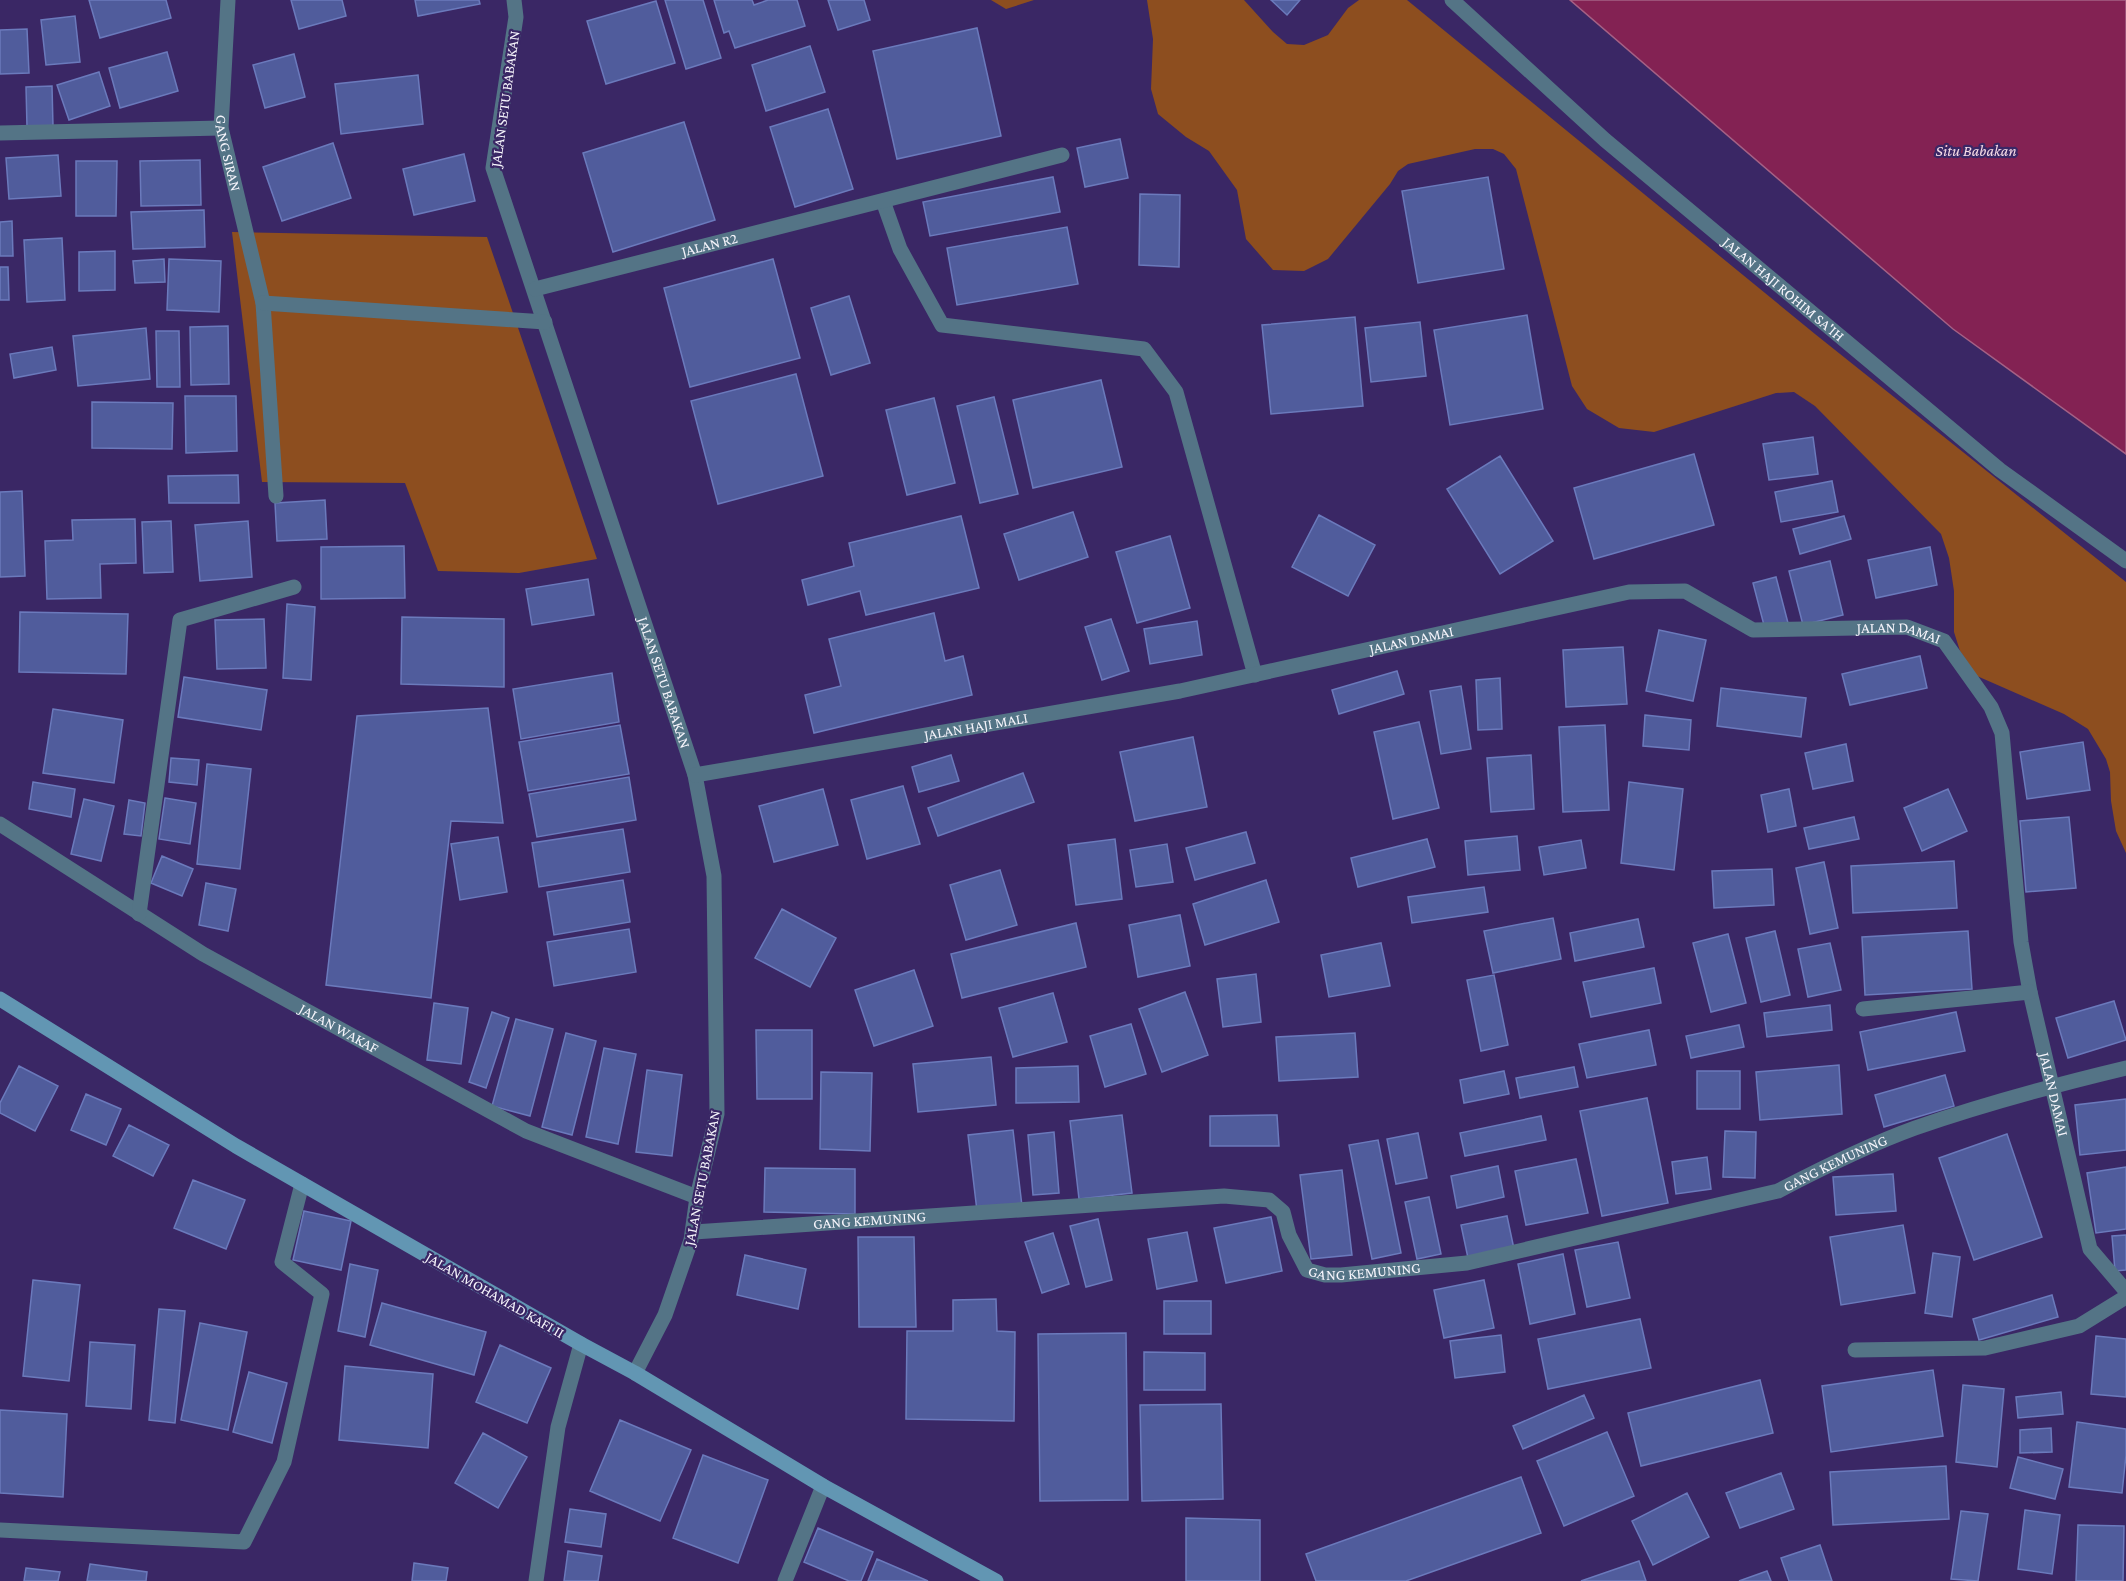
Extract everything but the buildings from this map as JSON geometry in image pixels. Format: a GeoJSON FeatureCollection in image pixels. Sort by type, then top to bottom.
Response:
{"type":"FeatureCollection","features":[{"type":"Feature","properties":{"kind":"main road","name":"JALAN MOHAMAD KAFI II"},"geometry":{"type":"LineString","coordinates":[[0,999],[236,1146],[635,1373],[823,1486],[996,1581]]}},
{"type":"Feature","properties":{"kind":"street","name":"GANG SIRAN"},"geometry":{"type":"LineString","coordinates":[[228,0],[221,128],[263,303],[276,496]]}},
{"type":"Feature","properties":{"kind":"street","name":"JALAN SETU BABAKAN"},"geometry":{"type":"LineString","coordinates":[[514,0],[516,17],[493,168],[695,775],[714,876],[717,1113],[697,1197],[693,1236],[665,1315],[635,1373]]}},
{"type":"Feature","properties":{"kind":"street","name":"JALAN HAJI ROHIM SA'IH"},"geometry":{"type":"LineString","coordinates":[[1452,0],[1605,140],[1982,455],[2126,561]]}},
{"type":"Feature","properties":{"kind":"street"},"geometry":{"type":"LineString","coordinates":[[0,133],[221,128]]}},
{"type":"Feature","properties":{"kind":"street","name":"JALAN R2"},"geometry":{"type":"LineString","coordinates":[[535,289],[1062,155]]}},
{"type":"Feature","properties":{"kind":"street"},"geometry":{"type":"LineString","coordinates":[[883,201],[900,249],[942,326],[1144,349],[1176,392],[1255,675]]}},
{"type":"Feature","properties":{"kind":"street"},"geometry":{"type":"LineString","coordinates":[[263,303],[545,322]]}},
{"type":"Feature","properties":{"kind":"street"},"geometry":{"type":"LineString","coordinates":[[139,914],[180,620],[294,587]]}},
{"type":"Feature","properties":{"kind":"street","name":"JALAN DAMAI"},"geometry":{"type":"LineString","coordinates":[[1255,675],[1629,592],[1685,591],[1753,630],[1907,627],[1944,641],[1991,707],[2002,733],[2022,942],[2030,992],[2090,1249],[2126,1290]]}},
{"type":"Feature","properties":{"kind":"street","name":"JALAN HAJI MALI"},"geometry":{"type":"LineString","coordinates":[[695,775],[1180,691],[1255,675]]}},
{"type":"Feature","properties":{"kind":"street","name":"JALAN WAKAF"},"geometry":{"type":"LineString","coordinates":[[0,824],[203,954],[526,1131],[697,1197]]}},
{"type":"Feature","properties":{"kind":"street"},"geometry":{"type":"LineString","coordinates":[[1863,1010],[2030,992]]}},
{"type":"Feature","properties":{"kind":"street"},"geometry":{"type":"LineString","coordinates":[[2052,1086],[2126,1068]]}},
{"type":"Feature","properties":{"kind":"street","name":"GANG KEMUNING"},"geometry":{"type":"LineString","coordinates":[[693,1236],[1224,1196],[1269,1200],[1283,1212],[1289,1235],[1307,1270],[1325,1275],[1467,1263],[1778,1191],[1819,1169],[1914,1129],[2052,1086]]}},
{"type":"Feature","properties":{"kind":"street"},"geometry":{"type":"LineString","coordinates":[[0,1530],[244,1542],[284,1462],[322,1294],[282,1262],[302,1184]]}},
{"type":"Feature","properties":{"kind":"street"},"geometry":{"type":"LineString","coordinates":[[1855,1350],[1985,1348],[2079,1326],[2126,1297]]}},
{"type":"Feature","properties":{"kind":"street"},"geometry":{"type":"LineString","coordinates":[[536,1581],[558,1427],[582,1344]]}},
{"type":"Feature","properties":{"kind":"street"},"geometry":{"type":"LineString","coordinates":[[785,1581],[823,1486]]}},
{"type":"Feature","properties":{"kind":"shaded area"},"geometry":{"type":"Polygon","coordinates":[[[991,0],[1034,0],[1006,9],[991,0]]]}},
{"type":"Feature","properties":{"kind":"shaded area"},"geometry":{"type":"Polygon","coordinates":[[[1147,0],[1244,0],[1287,44],[1304,45],[1328,35],[1348,8],[1359,0],[1407,0],[1815,334],[2126,582],[2126,853],[2116,831],[2111,801],[2110,772],[2106,759],[2088,729],[2064,714],[1977,676],[1960,651],[1954,632],[1954,591],[1949,558],[1941,534],[1815,406],[1794,392],[1776,393],[1654,432],[1619,428],[1587,409],[1572,386],[1516,169],[1504,154],[1493,149],[1475,149],[1408,164],[1398,171],[1390,184],[1328,259],[1304,271],[1273,270],[1246,239],[1237,190],[1209,151],[1186,137],[1158,114],[1151,89],[1153,39],[1147,0]]]}},
{"type":"Feature","properties":{"kind":"shaded area"},"geometry":{"type":"Polygon","coordinates":[[[232,232],[487,237],[597,559],[519,573],[438,571],[405,483],[262,482],[232,232]]]}},
{"type":"Feature","properties":{"kind":"water","name":"Situ Babakan"},"geometry":{"type":"Polygon","coordinates":[[[1570,0],[2126,0],[2126,454],[1953,329],[1570,0]]]}}]}
